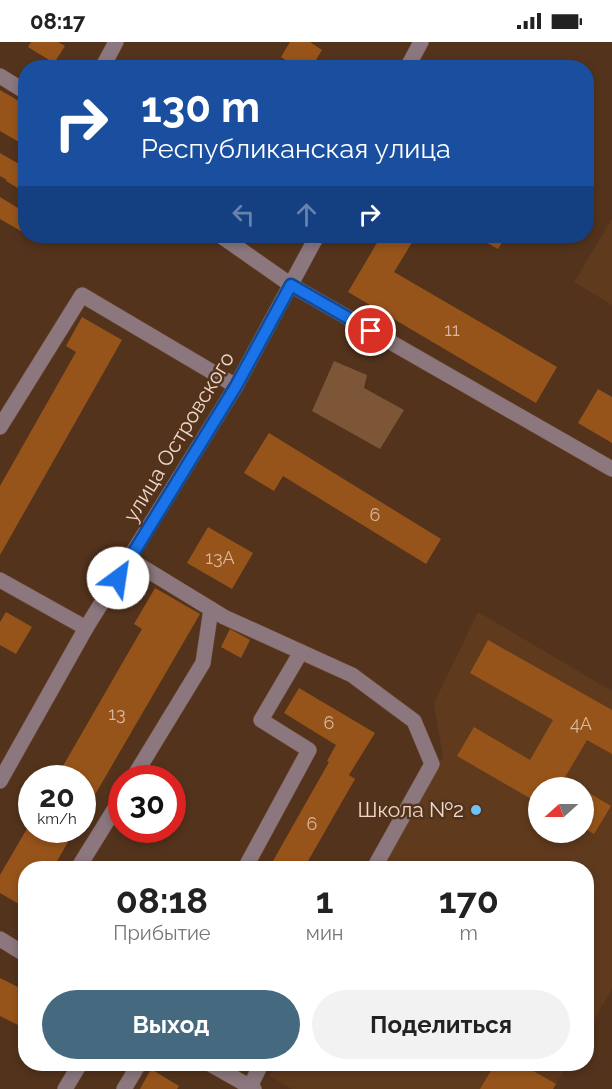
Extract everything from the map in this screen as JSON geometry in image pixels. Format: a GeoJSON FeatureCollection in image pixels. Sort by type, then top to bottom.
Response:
{"type":"FeatureCollection","features":[{"type":"Feature","properties":{"kind":"street"},"geometry":{"type":"LineString","coordinates":[[106,60],[116,42]]}},
{"type":"Feature","properties":{"kind":"street"},"geometry":{"type":"LineString","coordinates":[[411,60],[421,42]]}},
{"type":"Feature","properties":{"kind":"street"},"geometry":{"type":"LineString","coordinates":[[0,76],[18,87]]}},
{"type":"Feature","properties":{"kind":"street"},"geometry":{"type":"LineString","coordinates":[[231,243],[291,285],[612,469]]}},
{"type":"Feature","properties":{"kind":"street","name":"улица Островского"},"geometry":{"type":"LineString","coordinates":[[0,782],[86,628],[236,386],[313,243]]}},
{"type":"Feature","properties":{"kind":"street"},"geometry":{"type":"LineString","coordinates":[[0,427],[82,295],[236,386]]}},
{"type":"Feature","properties":{"kind":"street"},"geometry":{"type":"LineString","coordinates":[[129,559],[224,617],[352,675],[414,721],[432,764],[378,861]]}},
{"type":"Feature","properties":{"kind":"street"},"geometry":{"type":"LineString","coordinates":[[0,580],[86,628]]}},
{"type":"Feature","properties":{"kind":"street"},"geometry":{"type":"LineString","coordinates":[[141,765],[202,663],[211,609]]}},
{"type":"Feature","properties":{"kind":"street"},"geometry":{"type":"LineString","coordinates":[[249,861],[309,750],[261,720],[301,652]]}},
{"type":"Feature","properties":{"kind":"street"},"geometry":{"type":"LineString","coordinates":[[82,861],[108,820]]}},
{"type":"Feature","properties":{"kind":"street"},"geometry":{"type":"LineString","coordinates":[[0,939],[18,950]]}},
{"type":"Feature","properties":{"kind":"street"},"geometry":{"type":"LineString","coordinates":[[65,1089],[76,1071]]}},
{"type":"Feature","properties":{"kind":"street"},"geometry":{"type":"LineString","coordinates":[[124,1089],[135,1071]]}},
{"type":"Feature","properties":{"kind":"street"},"geometry":{"type":"LineString","coordinates":[[222,1071],[252,1088],[258,1071]]}},
{"type":"Feature","properties":{"kind":"shaded area"},"geometry":{"type":"Polygon","coordinates":[[[612,219],[612,305],[574,282],[612,219]]]}},
{"type":"Feature","properties":{"kind":"shaded area"},"geometry":{"type":"Polygon","coordinates":[[[334,361],[367,375],[364,388],[404,410],[380,449],[312,411],[334,361]]]}},
{"type":"Feature","properties":{"kind":"shaded area","name":"Школа №2"},"geometry":{"type":"Polygon","coordinates":[[[478,612],[612,691],[612,989],[594,1020],[594,861],[385,861],[443,757],[434,703],[478,612]]]}},
{"type":"Feature","properties":{"kind":"shaded area"},"geometry":{"type":"Polygon","coordinates":[[[272,1071],[564,1071],[553,1089],[292,1089],[269,1076],[272,1071]]]}},
{"type":"Feature","properties":{"kind":"building"},"geometry":{"type":"Polygon","coordinates":[[[31,42],[58,42],[65,46],[56,60],[49,60],[28,47],[31,42]]]}},
{"type":"Feature","properties":{"kind":"building"},"geometry":{"type":"Polygon","coordinates":[[[290,42],[310,42],[322,50],[316,60],[286,60],[281,57],[290,42]]]}},
{"type":"Feature","properties":{"kind":"building"},"geometry":{"type":"Polygon","coordinates":[[[0,90],[18,100],[18,141],[0,131],[0,90]]]}},
{"type":"Feature","properties":{"kind":"building"},"geometry":{"type":"Polygon","coordinates":[[[0,153],[18,163],[18,188],[0,176],[0,153]]]}},
{"type":"Feature","properties":{"kind":"building"},"geometry":{"type":"Polygon","coordinates":[[[0,197],[18,208],[18,229],[0,219],[0,197]]]}},
{"type":"Feature","properties":{"kind":"building"},"geometry":{"type":"Polygon","coordinates":[[[377,243],[412,243],[394,272],[557,367],[536,403],[348,292],[377,243]]]}},
{"type":"Feature","properties":{"kind":"building"},"geometry":{"type":"Polygon","coordinates":[[[487,243],[502,243],[498,249],[487,243]]]}},
{"type":"Feature","properties":{"kind":"building"},"geometry":{"type":"Polygon","coordinates":[[[82,317],[122,340],[0,555],[0,486],[76,352],[66,346],[82,317]]]}},
{"type":"Feature","properties":{"kind":"building"},"geometry":{"type":"Polygon","coordinates":[[[598,389],[612,397],[612,443],[578,423],[598,389]]]}},
{"type":"Feature","properties":{"kind":"building"},"geometry":{"type":"Polygon","coordinates":[[[269,433],[441,539],[426,564],[283,476],[274,491],[244,473],[269,433]]]}},
{"type":"Feature","properties":{"kind":"building"},"geometry":{"type":"Polygon","coordinates":[[[208,527],[253,553],[232,589],[187,563],[208,527]]]}},
{"type":"Feature","properties":{"kind":"building"},"geometry":{"type":"Polygon","coordinates":[[[155,588],[200,614],[112,765],[108,765],[108,772],[96,793],[96,765],[64,765],[142,629],[134,624],[155,588]]]}},
{"type":"Feature","properties":{"kind":"building"},"geometry":{"type":"Polygon","coordinates":[[[6,612],[32,627],[16,654],[0,645],[0,622],[6,612]]]}},
{"type":"Feature","properties":{"kind":"building"},"geometry":{"type":"Polygon","coordinates":[[[230,629],[250,640],[241,658],[221,647],[230,629]]]}},
{"type":"Feature","properties":{"kind":"building"},"geometry":{"type":"Polygon","coordinates":[[[488,640],[612,710],[612,754],[587,740],[565,777],[528,777],[528,797],[457,756],[474,727],[530,760],[553,720],[470,673],[488,640]]]}},
{"type":"Feature","properties":{"kind":"building"},"geometry":{"type":"Polygon","coordinates":[[[299,688],[375,733],[349,775],[355,779],[308,861],[273,861],[329,762],[327,761],[336,745],[284,713],[299,688]]]}},
{"type":"Feature","properties":{"kind":"building"},"geometry":{"type":"Polygon","coordinates":[[[594,796],[611,806],[594,834],[594,796]]]}},
{"type":"Feature","properties":{"kind":"building"},"geometry":{"type":"Polygon","coordinates":[[[19,843],[67,843],[57,861],[18,861],[18,903],[0,893],[0,875],[19,843]]]}},
{"type":"Feature","properties":{"kind":"building"},"geometry":{"type":"Polygon","coordinates":[[[0,978],[18,987],[18,1025],[0,1016],[0,978]]]}},
{"type":"Feature","properties":{"kind":"building"},"geometry":{"type":"Polygon","coordinates":[[[150,1071],[154,1071],[179,1086],[177,1089],[140,1089],[150,1071]]]}},
{"type":"Feature","properties":{"kind":"building"},"geometry":{"type":"Polygon","coordinates":[[[491,1071],[533,1071],[556,1084],[553,1089],[480,1089],[491,1071]]]}},
{"type":"Feature","properties":{"kind":"place","name":"Школа №2"},"geometry":{"type":"Point","coordinates":[476,810]}},
{"type":"Feature","properties":{"kind":"route"},"geometry":{"type":"LineString","coordinates":[[118,578],[236,386],[291,285],[371,331]]}}]}
